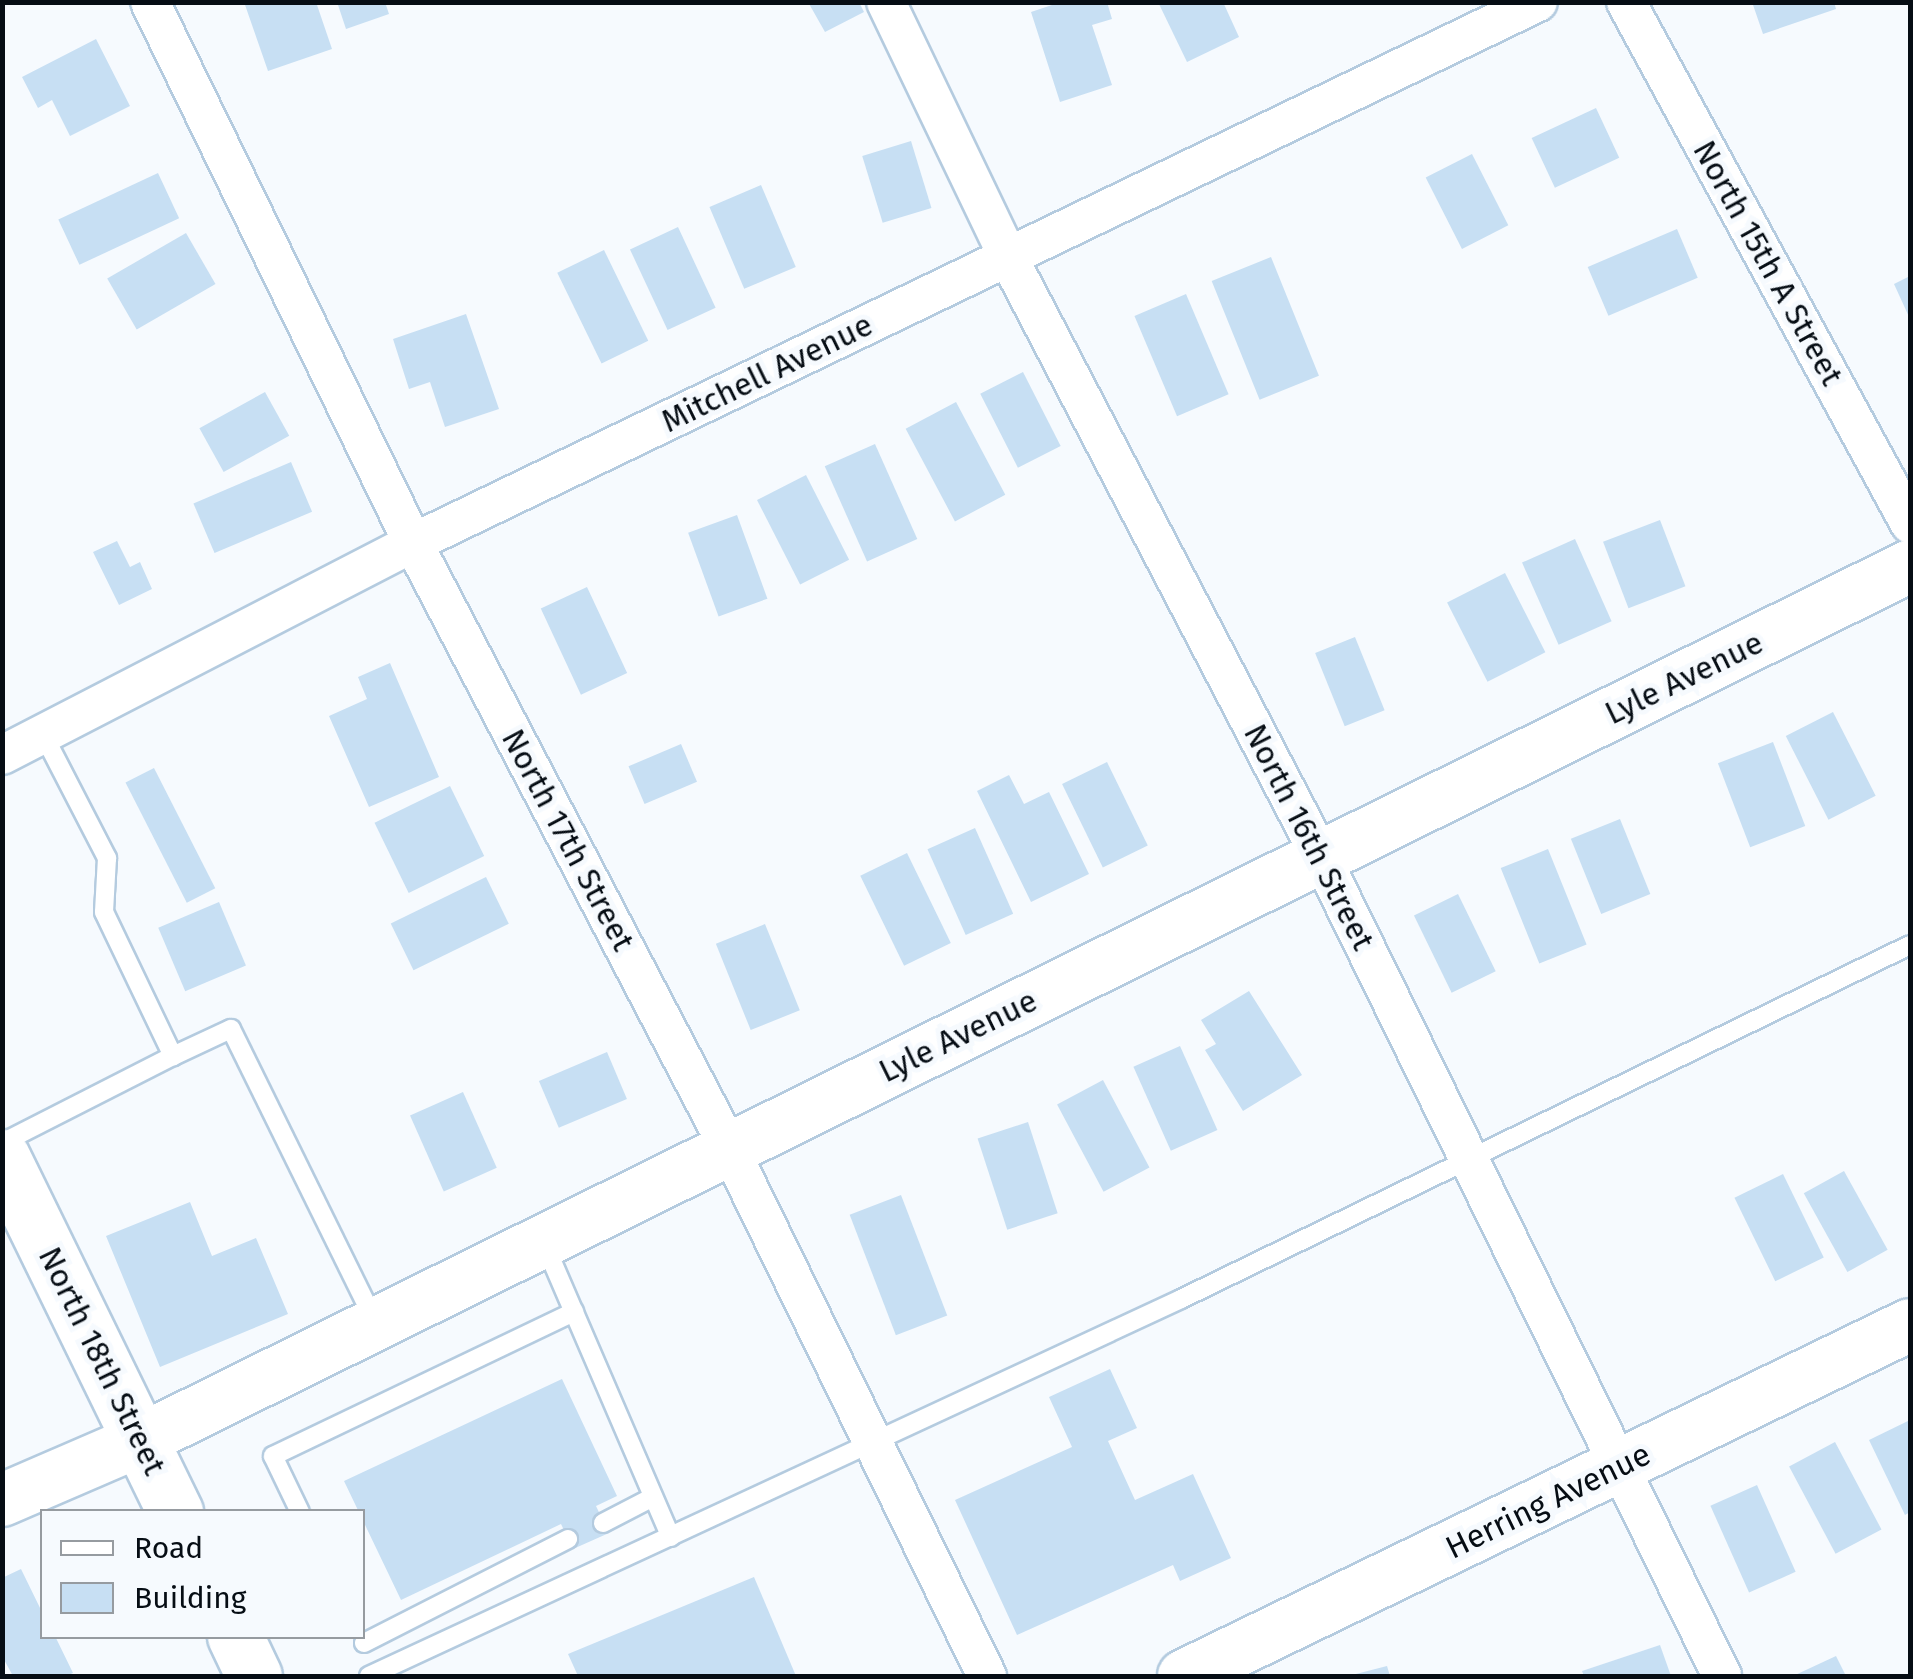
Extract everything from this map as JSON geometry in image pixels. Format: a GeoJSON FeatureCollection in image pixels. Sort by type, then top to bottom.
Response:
{"type":"FeatureCollection","features":[{"type":"Feature","properties":{"kind":"main road","name":"Lyle Avenue"},"geometry":{"type":"LineString","coordinates":[[2,1500],[141,1440],[1910,566]]}},
{"type":"Feature","properties":{"kind":"main road","name":"North 18th Street"},"geometry":{"type":"LineString","coordinates":[[2,1158],[174,1509]]}},
{"type":"Feature","properties":{"kind":"main road","name":"Herring Avenue"},"geometry":{"type":"LineString","coordinates":[[1184,1676],[1910,1324]]}},
{"type":"Feature","properties":{"kind":"main road"},"geometry":{"type":"LineString","coordinates":[[236,1639],[254,1676]]}},
{"type":"Feature","properties":{"kind":"street","name":"North 17th Street"},"geometry":{"type":"LineString","coordinates":[[150,2],[413,544],[729,1148],[987,1676]]}},
{"type":"Feature","properties":{"kind":"street","name":"North 16th Street"},"geometry":{"type":"LineString","coordinates":[[886,2],[1008,257],[1320,857],[1622,1465],[1722,1676]]}},
{"type":"Feature","properties":{"kind":"street","name":"Mitchell Avenue"},"geometry":{"type":"LineString","coordinates":[[2,756],[413,544],[1538,2]]}},
{"type":"Feature","properties":{"kind":"street","name":"North 15th A Street"},"geometry":{"type":"LineString","coordinates":[[1626,2],[1910,524]]}},
{"type":"Feature","properties":{"kind":"lane"},"geometry":{"type":"LineString","coordinates":[[44,734],[107,858],[104,912],[174,1056]]}},
{"type":"Feature","properties":{"kind":"lane"},"geometry":{"type":"LineString","coordinates":[[362,1640],[374,1674],[873,1443],[1910,945]]}},
{"type":"Feature","properties":{"kind":"lane"},"geometry":{"type":"LineString","coordinates":[[2,1143],[231,1029],[377,1323]]}},
{"type":"Feature","properties":{"kind":"lane"},"geometry":{"type":"LineString","coordinates":[[543,1240],[671,1537]]}},
{"type":"Feature","properties":{"kind":"lane"},"geometry":{"type":"LineString","coordinates":[[299,1509],[273,1456],[574,1312]]}},
{"type":"Feature","properties":{"kind":"lane"},"geometry":{"type":"LineString","coordinates":[[604,1523],[653,1498]]}},
{"type":"Feature","properties":{"kind":"lane"},"geometry":{"type":"LineString","coordinates":[[365,1639],[568,1538]]}},
{"type":"Feature","properties":{"kind":"building"},"geometry":{"type":"Polygon","coordinates":[[[244,2],[316,2],[332,49],[268,71],[244,2]]]}},
{"type":"Feature","properties":{"kind":"building"},"geometry":{"type":"Polygon","coordinates":[[[337,2],[385,2],[389,14],[346,29],[337,2]]]}},
{"type":"Feature","properties":{"kind":"building"},"geometry":{"type":"Polygon","coordinates":[[[808,2],[859,2],[864,12],[825,32],[808,2]]]}},
{"type":"Feature","properties":{"kind":"building"},"geometry":{"type":"Polygon","coordinates":[[[1061,2],[1107,2],[1112,19],[1092,25],[1112,85],[1060,102],[1031,12],[1061,2]]]}},
{"type":"Feature","properties":{"kind":"building"},"geometry":{"type":"Polygon","coordinates":[[[1158,2],[1223,2],[1239,37],[1187,62],[1158,2]]]}},
{"type":"Feature","properties":{"kind":"building"},"geometry":{"type":"Polygon","coordinates":[[[1752,2],[1834,2],[1836,9],[1763,34],[1752,2]]]}},
{"type":"Feature","properties":{"kind":"building"},"geometry":{"type":"Polygon","coordinates":[[[96,39],[130,106],[70,136],[52,100],[38,108],[22,77],[96,39]]]}},
{"type":"Feature","properties":{"kind":"building"},"geometry":{"type":"Polygon","coordinates":[[[1596,108],[1619,158],[1555,188],[1532,138],[1596,108]]]}},
{"type":"Feature","properties":{"kind":"building"},"geometry":{"type":"Polygon","coordinates":[[[911,141],[931,208],[883,223],[862,156],[911,141]]]}},
{"type":"Feature","properties":{"kind":"building"},"geometry":{"type":"Polygon","coordinates":[[[1472,154],[1508,225],[1462,249],[1426,178],[1472,154]]]}},
{"type":"Feature","properties":{"kind":"building"},"geometry":{"type":"Polygon","coordinates":[[[158,173],[179,218],[79,265],[58,219],[158,173]]]}},
{"type":"Feature","properties":{"kind":"building"},"geometry":{"type":"Polygon","coordinates":[[[761,185],[796,267],[744,289],[709,207],[761,185]]]}},
{"type":"Feature","properties":{"kind":"building"},"geometry":{"type":"Polygon","coordinates":[[[678,227],[716,308],[668,330],[630,249],[678,227]]]}},
{"type":"Feature","properties":{"kind":"building"},"geometry":{"type":"Polygon","coordinates":[[[1677,229],[1698,278],[1608,316],[1588,267],[1677,229]]]}},
{"type":"Feature","properties":{"kind":"building"},"geometry":{"type":"Polygon","coordinates":[[[186,233],[216,284],[137,330],[107,278],[186,233]]]}},
{"type":"Feature","properties":{"kind":"building"},"geometry":{"type":"Polygon","coordinates":[[[604,250],[648,341],[602,364],[557,273],[604,250]]]}},
{"type":"Feature","properties":{"kind":"building"},"geometry":{"type":"Polygon","coordinates":[[[1271,257],[1319,376],[1260,400],[1212,281],[1271,257]]]}},
{"type":"Feature","properties":{"kind":"building"},"geometry":{"type":"Polygon","coordinates":[[[1910,276],[1910,319],[1894,284],[1910,276]]]}},
{"type":"Feature","properties":{"kind":"building"},"geometry":{"type":"Polygon","coordinates":[[[1186,294],[1229,394],[1177,416],[1134,316],[1186,294]]]}},
{"type":"Feature","properties":{"kind":"building"},"geometry":{"type":"Polygon","coordinates":[[[466,314],[499,409],[445,427],[430,382],[409,389],[393,339],[466,314]]]}},
{"type":"Feature","properties":{"kind":"building"},"geometry":{"type":"Polygon","coordinates":[[[1023,372],[1061,446],[1018,468],[980,394],[1023,372]]]}},
{"type":"Feature","properties":{"kind":"building"},"geometry":{"type":"Polygon","coordinates":[[[265,392],[289,436],[224,472],[199,428],[265,392]]]}},
{"type":"Feature","properties":{"kind":"building"},"geometry":{"type":"Polygon","coordinates":[[[956,402],[1005,495],[955,521],[906,429],[956,402]]]}},
{"type":"Feature","properties":{"kind":"building"},"geometry":{"type":"Polygon","coordinates":[[[875,444],[917,539],[867,561],[825,466],[875,444]]]}},
{"type":"Feature","properties":{"kind":"building"},"geometry":{"type":"Polygon","coordinates":[[[291,462],[312,512],[215,553],[193,503],[291,462]]]}},
{"type":"Feature","properties":{"kind":"building"},"geometry":{"type":"Polygon","coordinates":[[[806,475],[849,560],[800,585],[757,500],[806,475]]]}},
{"type":"Feature","properties":{"kind":"building"},"geometry":{"type":"Polygon","coordinates":[[[737,515],[767,599],[719,616],[688,533],[737,515]]]}},
{"type":"Feature","properties":{"kind":"building"},"geometry":{"type":"Polygon","coordinates":[[[1660,520],[1685,586],[1628,608],[1603,542],[1660,520]]]}},
{"type":"Feature","properties":{"kind":"building"},"geometry":{"type":"Polygon","coordinates":[[[1575,539],[1612,621],[1559,645],[1522,563],[1575,539]]]}},
{"type":"Feature","properties":{"kind":"building"},"geometry":{"type":"Polygon","coordinates":[[[117,541],[130,567],[140,562],[152,589],[119,605],[93,552],[117,541]]]}},
{"type":"Feature","properties":{"kind":"building"},"geometry":{"type":"Polygon","coordinates":[[[1505,573],[1545,652],[1487,682],[1447,603],[1505,573]]]}},
{"type":"Feature","properties":{"kind":"building"},"geometry":{"type":"Polygon","coordinates":[[[587,587],[627,673],[581,695],[541,609],[587,587]]]}},
{"type":"Feature","properties":{"kind":"building"},"geometry":{"type":"Polygon","coordinates":[[[1355,637],[1385,710],[1345,726],[1315,653],[1355,637]]]}},
{"type":"Feature","properties":{"kind":"building"},"geometry":{"type":"Polygon","coordinates":[[[390,663],[439,777],[369,807],[329,716],[367,699],[358,677],[390,663]]]}},
{"type":"Feature","properties":{"kind":"building"},"geometry":{"type":"Polygon","coordinates":[[[1833,712],[1876,796],[1828,820],[1786,736],[1833,712]]]}},
{"type":"Feature","properties":{"kind":"building"},"geometry":{"type":"Polygon","coordinates":[[[1773,742],[1805,826],[1750,847],[1718,763],[1773,742]]]}},
{"type":"Feature","properties":{"kind":"building"},"geometry":{"type":"Polygon","coordinates":[[[681,744],[697,782],[645,804],[629,766],[681,744]]]}},
{"type":"Feature","properties":{"kind":"building"},"geometry":{"type":"Polygon","coordinates":[[[1107,762],[1148,846],[1103,868],[1062,784],[1107,762]]]}},
{"type":"Feature","properties":{"kind":"building"},"geometry":{"type":"Polygon","coordinates":[[[154,768],[215,888],[187,903],[125,783],[154,768]]]}},
{"type":"Feature","properties":{"kind":"building"},"geometry":{"type":"Polygon","coordinates":[[[1009,775],[1024,804],[1049,792],[1089,874],[1031,902],[977,791],[1009,775]]]}},
{"type":"Feature","properties":{"kind":"building"},"geometry":{"type":"Polygon","coordinates":[[[450,786],[484,856],[409,893],[375,823],[450,786]]]}},
{"type":"Feature","properties":{"kind":"building"},"geometry":{"type":"Polygon","coordinates":[[[1620,819],[1650,894],[1601,914],[1571,839],[1620,819]]]}},
{"type":"Feature","properties":{"kind":"building"},"geometry":{"type":"Polygon","coordinates":[[[975,828],[1013,914],[966,935],[927,849],[975,828]]]}},
{"type":"Feature","properties":{"kind":"building"},"geometry":{"type":"Polygon","coordinates":[[[1548,849],[1587,944],[1539,964],[1501,868],[1548,849]]]}},
{"type":"Feature","properties":{"kind":"building"},"geometry":{"type":"Polygon","coordinates":[[[907,853],[951,943],[904,966],[860,876],[907,853]]]}},
{"type":"Feature","properties":{"kind":"building"},"geometry":{"type":"Polygon","coordinates":[[[486,877],[509,924],[414,970],[391,923],[486,877]]]}},
{"type":"Feature","properties":{"kind":"building"},"geometry":{"type":"Polygon","coordinates":[[[1458,894],[1496,971],[1452,993],[1414,915],[1458,894]]]}},
{"type":"Feature","properties":{"kind":"building"},"geometry":{"type":"Polygon","coordinates":[[[219,902],[246,966],[185,991],[158,928],[219,902]]]}},
{"type":"Feature","properties":{"kind":"building"},"geometry":{"type":"Polygon","coordinates":[[[765,924],[800,1010],[751,1030],[716,944],[765,924]]]}},
{"type":"Feature","properties":{"kind":"building"},"geometry":{"type":"Polygon","coordinates":[[[1249,991],[1302,1075],[1243,1111],[1205,1050],[1216,1044],[1201,1020],[1249,991]]]}},
{"type":"Feature","properties":{"kind":"building"},"geometry":{"type":"Polygon","coordinates":[[[1180,1046],[1217,1130],[1171,1151],[1133,1067],[1180,1046]]]}},
{"type":"Feature","properties":{"kind":"building"},"geometry":{"type":"Polygon","coordinates":[[[607,1052],[627,1099],[559,1128],[539,1081],[607,1052]]]}},
{"type":"Feature","properties":{"kind":"building"},"geometry":{"type":"Polygon","coordinates":[[[1103,1080],[1149,1167],[1104,1192],[1057,1104],[1103,1080]]]}},
{"type":"Feature","properties":{"kind":"building"},"geometry":{"type":"Polygon","coordinates":[[[463,1092],[497,1168],[444,1191],[410,1116],[463,1092]]]}},
{"type":"Feature","properties":{"kind":"building"},"geometry":{"type":"Polygon","coordinates":[[[1028,1122],[1058,1213],[1007,1230],[978,1138],[1028,1122]]]}},
{"type":"Feature","properties":{"kind":"building"},"geometry":{"type":"Polygon","coordinates":[[[1844,1171],[1888,1250],[1847,1272],[1804,1193],[1844,1171]]]}},
{"type":"Feature","properties":{"kind":"building"},"geometry":{"type":"Polygon","coordinates":[[[1783,1174],[1824,1258],[1775,1281],[1734,1198],[1783,1174]]]}},
{"type":"Feature","properties":{"kind":"building"},"geometry":{"type":"Polygon","coordinates":[[[901,1195],[947,1315],[896,1335],[850,1215],[901,1195]]]}},
{"type":"Feature","properties":{"kind":"building"},"geometry":{"type":"Polygon","coordinates":[[[190,1202],[212,1256],[256,1238],[288,1314],[160,1367],[106,1236],[190,1202]]]}},
{"type":"Feature","properties":{"kind":"building"},"geometry":{"type":"Polygon","coordinates":[[[1110,1369],[1137,1428],[1108,1441],[1135,1500],[1193,1474],[1231,1558],[1180,1581],[1173,1565],[1017,1635],[955,1500],[1072,1447],[1049,1397],[1110,1369]]]}},
{"type":"Feature","properties":{"kind":"building"},"geometry":{"type":"Polygon","coordinates":[[[562,1379],[617,1496],[596,1506],[609,1533],[573,1549],[561,1524],[401,1600],[365,1525],[365,1509],[357,1509],[344,1481],[562,1379]]]}},
{"type":"Feature","properties":{"kind":"building"},"geometry":{"type":"Polygon","coordinates":[[[1910,1420],[1910,1512],[1905,1515],[1869,1440],[1910,1420]]]}},
{"type":"Feature","properties":{"kind":"building"},"geometry":{"type":"Polygon","coordinates":[[[1835,1442],[1881,1529],[1836,1554],[1789,1466],[1835,1442]]]}},
{"type":"Feature","properties":{"kind":"building"},"geometry":{"type":"Polygon","coordinates":[[[1757,1485],[1796,1572],[1749,1593],[1710,1506],[1757,1485]]]}},
{"type":"Feature","properties":{"kind":"building"},"geometry":{"type":"Polygon","coordinates":[[[21,1569],[40,1608],[40,1639],[56,1639],[73,1673],[13,1676],[2,1656],[2,1578],[21,1569]]]}},
{"type":"Feature","properties":{"kind":"building"},"geometry":{"type":"Polygon","coordinates":[[[754,1577],[796,1676],[578,1676],[568,1654],[754,1577]]]}},
{"type":"Feature","properties":{"kind":"building"},"geometry":{"type":"Polygon","coordinates":[[[1660,1645],[1671,1676],[1584,1676],[1582,1671],[1660,1645]]]}},
{"type":"Feature","properties":{"kind":"building"},"geometry":{"type":"Polygon","coordinates":[[[1836,1656],[1846,1676],[1793,1676],[1836,1656]]]}},
{"type":"Feature","properties":{"kind":"building"},"geometry":{"type":"Polygon","coordinates":[[[1387,1666],[1390,1676],[1352,1675],[1387,1666]]]}}]}
